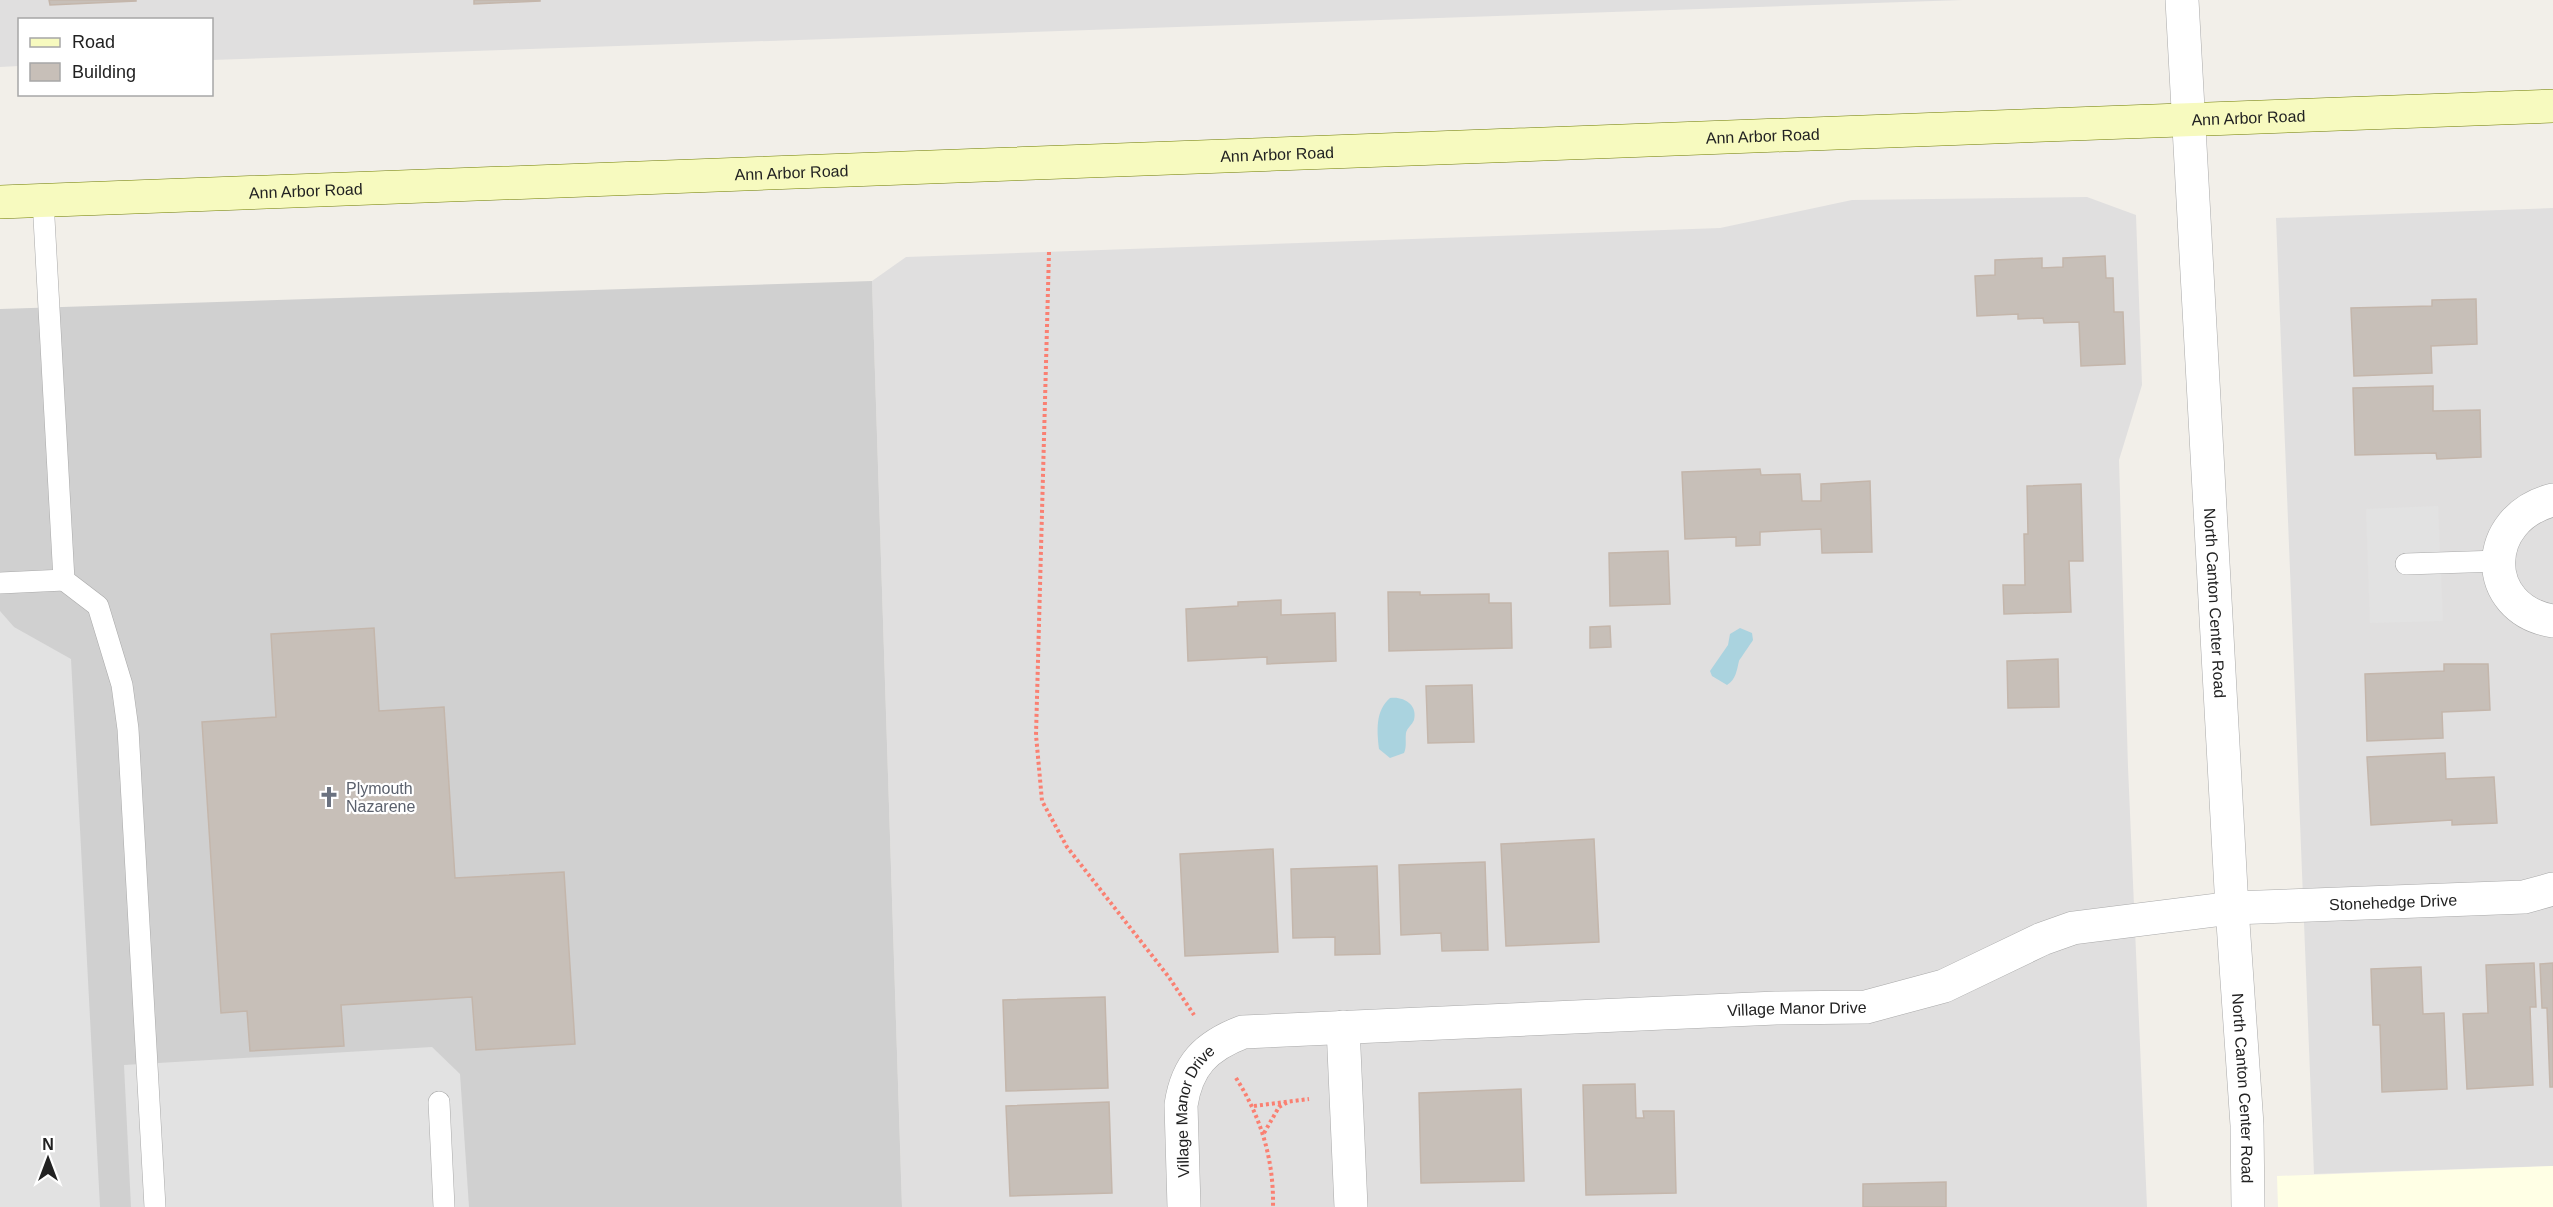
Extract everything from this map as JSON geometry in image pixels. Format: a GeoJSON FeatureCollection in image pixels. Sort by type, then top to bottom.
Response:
{"type":"FeatureCollection","features":[{"type":"Feature","properties":{"kind":"main road","name":"Ann Arbor Road"},"geometry":{"type":"LineString","coordinates":[[0,202],[2553,106]]}},
{"type":"Feature","properties":{"kind":"street","name":"North Canton Center Road"},"geometry":{"type":"LineString","coordinates":[[2182,0],[2232,908],[2247,1125],[2248,1207]]}},
{"type":"Feature","properties":{"kind":"street"},"geometry":{"type":"LineString","coordinates":[[2553,500],[2534,505],[2518,516],[2505,532],[2499,561],[2500,573],[2507,593],[2521,609],[2540,619],[2553,621]]}},
{"type":"Feature","properties":{"kind":"street","name":"Stonehedge Drive"},"geometry":{"type":"LineString","coordinates":[[2232,908],[2524,897],[2553,889]]}},
{"type":"Feature","properties":{"kind":"street","name":"Village Manor Drive"},"geometry":{"type":"LineString","coordinates":[[1184,1207],[1181,1105],[1189,1072],[1214,1045],[1243,1032],[1866,1007],[1944,986],[2042,939],[2073,928],[2232,908]]}},
{"type":"Feature","properties":{"kind":"street"},"geometry":{"type":"LineString","coordinates":[[1343,1027],[1351,1207]]}},
{"type":"Feature","properties":{"kind":"lane"},"geometry":{"type":"LineString","coordinates":[[43,200],[64,580]]}},
{"type":"Feature","properties":{"kind":"lane"},"geometry":{"type":"LineString","coordinates":[[2406,564],[2499,561]]}},
{"type":"Feature","properties":{"kind":"lane"},"geometry":{"type":"LineString","coordinates":[[0,583],[64,580],[98,606],[122,685],[129,752],[155,1207]]}},
{"type":"Feature","properties":{"kind":"lane"},"geometry":{"type":"LineString","coordinates":[[439,1102],[444,1207]]}},
{"type":"Feature","properties":{"kind":"path"},"geometry":{"type":"LineString","coordinates":[[1049,252],[1036,735],[1042,801],[1067,847],[1168,976],[1199,1022]]}},
{"type":"Feature","properties":{"kind":"path"},"geometry":{"type":"LineString","coordinates":[[1236,1076],[1254,1106],[1264,1134],[1271,1168],[1274,1207]]}},
{"type":"Feature","properties":{"kind":"path"},"geometry":{"type":"LineString","coordinates":[[1254,1106],[1317,1098]]}},
{"type":"Feature","properties":{"kind":"path"},"geometry":{"type":"LineString","coordinates":[[1264,1134],[1279,1107],[1289,1101]]}},
{"type":"Feature","properties":{"kind":"shaded area"},"geometry":{"type":"Polygon","coordinates":[[[0,0],[1963,0],[213,60],[213,18],[18,18],[18,66],[0,67],[0,0]]]}},
{"type":"Feature","properties":{"kind":"shaded area"},"geometry":{"type":"Polygon","coordinates":[[[2087,197],[2136,215],[2142,385],[2119,460],[2128,767],[2147,1207],[902,1207],[872,281],[906,257],[1720,228],[1852,200],[2087,197]]]}},
{"type":"Feature","properties":{"kind":"shaded area"},"geometry":{"type":"Polygon","coordinates":[[[2553,208],[2553,1166],[2314,1174],[2276,218],[2553,208]]]}},
{"type":"Feature","properties":{"kind":"shaded area"},"geometry":{"type":"Polygon","coordinates":[[[872,281],[902,1207],[0,1207],[0,309],[872,281]]]}},
{"type":"Feature","properties":{"kind":"shaded area"},"geometry":{"type":"Polygon","coordinates":[[[2438,506],[2443,621],[2370,623],[2366,509],[2438,506]]]}},
{"type":"Feature","properties":{"kind":"shaded area"},"geometry":{"type":"Polygon","coordinates":[[[0,611],[14,627],[71,659],[100,1207],[0,1207],[0,611]]]}},
{"type":"Feature","properties":{"kind":"shaded area"},"geometry":{"type":"Polygon","coordinates":[[[432,1047],[460,1074],[469,1207],[131,1207],[124,1065],[432,1047]]]}},
{"type":"Feature","properties":{"kind":"shaded area"},"geometry":{"type":"Polygon","coordinates":[[[2553,1166],[2553,1207],[2278,1207],[2277,1176],[2553,1166]]]}},
{"type":"Feature","properties":{"kind":"water"},"geometry":{"type":"Polygon","coordinates":[[[1740,628],[1752,633],[1753,640],[1739,661],[1734,677],[1727,685],[1712,676],[1710,671],[1728,645],[1730,634],[1740,628]]]}},
{"type":"Feature","properties":{"kind":"water"},"geometry":{"type":"Polygon","coordinates":[[[1390,698],[1405,700],[1412,706],[1415,715],[1406,733],[1404,753],[1390,758],[1379,749],[1378,728],[1379,715],[1390,698]]]}},
{"type":"Feature","properties":{"kind":"building"},"geometry":{"type":"Polygon","coordinates":[[[49,0],[136,0],[136,1],[50,5],[49,0]]]}},
{"type":"Feature","properties":{"kind":"building"},"geometry":{"type":"Polygon","coordinates":[[[474,0],[540,0],[540,1],[474,4],[474,0]]]}},
{"type":"Feature","properties":{"kind":"building"},"geometry":{"type":"Polygon","coordinates":[[[2105,256],[2106,278],[2113,278],[2114,312],[2123,312],[2125,364],[2081,366],[2079,322],[2044,323],[2043,318],[2018,319],[2018,314],[1977,316],[1975,276],[1995,275],[1995,260],[2042,258],[2042,268],[2063,267],[2063,258],[2105,256]]]}},
{"type":"Feature","properties":{"kind":"building"},"geometry":{"type":"Polygon","coordinates":[[[2476,299],[2477,344],[2431,346],[2432,373],[2354,376],[2351,308],[2432,306],[2432,300],[2476,299]]]}},
{"type":"Feature","properties":{"kind":"building"},"geometry":{"type":"Polygon","coordinates":[[[2433,386],[2433,411],[2480,410],[2481,457],[2437,459],[2436,453],[2355,455],[2353,388],[2433,386]]]}},
{"type":"Feature","properties":{"kind":"building"},"geometry":{"type":"Polygon","coordinates":[[[1760,469],[1761,475],[1800,474],[1802,501],[1821,501],[1821,484],[1870,481],[1872,552],[1822,553],[1821,529],[1760,532],[1760,545],[1736,546],[1736,537],[1685,539],[1682,472],[1760,469]]]}},
{"type":"Feature","properties":{"kind":"building"},"geometry":{"type":"Polygon","coordinates":[[[2081,484],[2083,561],[2069,561],[2071,612],[2004,614],[2003,585],[2025,585],[2024,534],[2028,534],[2027,486],[2081,484]]]}},
{"type":"Feature","properties":{"kind":"building"},"geometry":{"type":"Polygon","coordinates":[[[1668,551],[1670,604],[1610,606],[1609,553],[1668,551]]]}},
{"type":"Feature","properties":{"kind":"building"},"geometry":{"type":"Polygon","coordinates":[[[1388,592],[1420,592],[1420,595],[1489,594],[1489,603],[1511,603],[1512,648],[1389,651],[1388,592]]]}},
{"type":"Feature","properties":{"kind":"building"},"geometry":{"type":"Polygon","coordinates":[[[1281,600],[1281,615],[1335,613],[1336,661],[1267,664],[1267,657],[1188,661],[1186,609],[1238,606],[1238,602],[1281,600]]]}},
{"type":"Feature","properties":{"kind":"building"},"geometry":{"type":"Polygon","coordinates":[[[1610,626],[1611,647],[1590,648],[1590,627],[1610,626]]]}},
{"type":"Feature","properties":{"kind":"building","name":"Plymouth Nazarene"},"geometry":{"type":"Polygon","coordinates":[[[374,628],[379,711],[444,707],[455,878],[564,872],[575,1044],[476,1050],[472,997],[341,1005],[344,1046],[250,1051],[247,1011],[221,1013],[202,722],[276,717],[271,634],[374,628]]]}},
{"type":"Feature","properties":{"kind":"building"},"geometry":{"type":"Polygon","coordinates":[[[2058,659],[2059,707],[2008,708],[2007,661],[2058,659]]]}},
{"type":"Feature","properties":{"kind":"building"},"geometry":{"type":"Polygon","coordinates":[[[2444,664],[2488,664],[2490,710],[2442,712],[2443,738],[2367,741],[2365,674],[2444,671],[2444,664]]]}},
{"type":"Feature","properties":{"kind":"building"},"geometry":{"type":"Polygon","coordinates":[[[1472,685],[1474,742],[1428,743],[1426,686],[1472,685]]]}},
{"type":"Feature","properties":{"kind":"building"},"geometry":{"type":"Polygon","coordinates":[[[2445,753],[2446,779],[2494,777],[2497,823],[2452,825],[2452,820],[2371,825],[2367,757],[2445,753]]]}},
{"type":"Feature","properties":{"kind":"building"},"geometry":{"type":"Polygon","coordinates":[[[1594,839],[1599,942],[1506,946],[1501,844],[1594,839]]]}},
{"type":"Feature","properties":{"kind":"building"},"geometry":{"type":"Polygon","coordinates":[[[1273,849],[1278,952],[1185,956],[1180,854],[1273,849]]]}},
{"type":"Feature","properties":{"kind":"building"},"geometry":{"type":"Polygon","coordinates":[[[1485,862],[1488,950],[1442,951],[1441,933],[1401,935],[1399,865],[1485,862]]]}},
{"type":"Feature","properties":{"kind":"building"},"geometry":{"type":"Polygon","coordinates":[[[1377,866],[1380,954],[1335,955],[1335,937],[1293,938],[1291,869],[1377,866]]]}},
{"type":"Feature","properties":{"kind":"building"},"geometry":{"type":"Polygon","coordinates":[[[2534,963],[2536,1007],[2530,1007],[2533,1085],[2467,1089],[2463,1014],[2488,1013],[2486,965],[2534,963]]]}},
{"type":"Feature","properties":{"kind":"building"},"geometry":{"type":"Polygon","coordinates":[[[2553,963],[2553,1087],[2550,1087],[2547,1008],[2542,1008],[2540,964],[2553,963]]]}},
{"type":"Feature","properties":{"kind":"building"},"geometry":{"type":"Polygon","coordinates":[[[2421,967],[2423,1014],[2444,1013],[2447,1089],[2382,1092],[2380,1025],[2373,1025],[2371,969],[2421,967]]]}},
{"type":"Feature","properties":{"kind":"building"},"geometry":{"type":"Polygon","coordinates":[[[1105,997],[1108,1088],[1006,1091],[1003,1000],[1105,997]]]}},
{"type":"Feature","properties":{"kind":"building"},"geometry":{"type":"Polygon","coordinates":[[[1635,1084],[1636,1118],[1644,1118],[1643,1111],[1674,1111],[1676,1193],[1586,1195],[1583,1085],[1635,1084]]]}},
{"type":"Feature","properties":{"kind":"building"},"geometry":{"type":"Polygon","coordinates":[[[1521,1089],[1524,1181],[1421,1183],[1419,1093],[1521,1089]]]}},
{"type":"Feature","properties":{"kind":"building"},"geometry":{"type":"Polygon","coordinates":[[[1109,1102],[1112,1193],[1010,1196],[1006,1106],[1109,1102]]]}},
{"type":"Feature","properties":{"kind":"building"},"geometry":{"type":"Polygon","coordinates":[[[1946,1182],[1946,1207],[1863,1207],[1863,1184],[1946,1182]]]}},
{"type":"Feature","properties":{"kind":"place","name":"Plymouth Nazarene"},"geometry":{"type":"Point","coordinates":[329,797]}}]}
